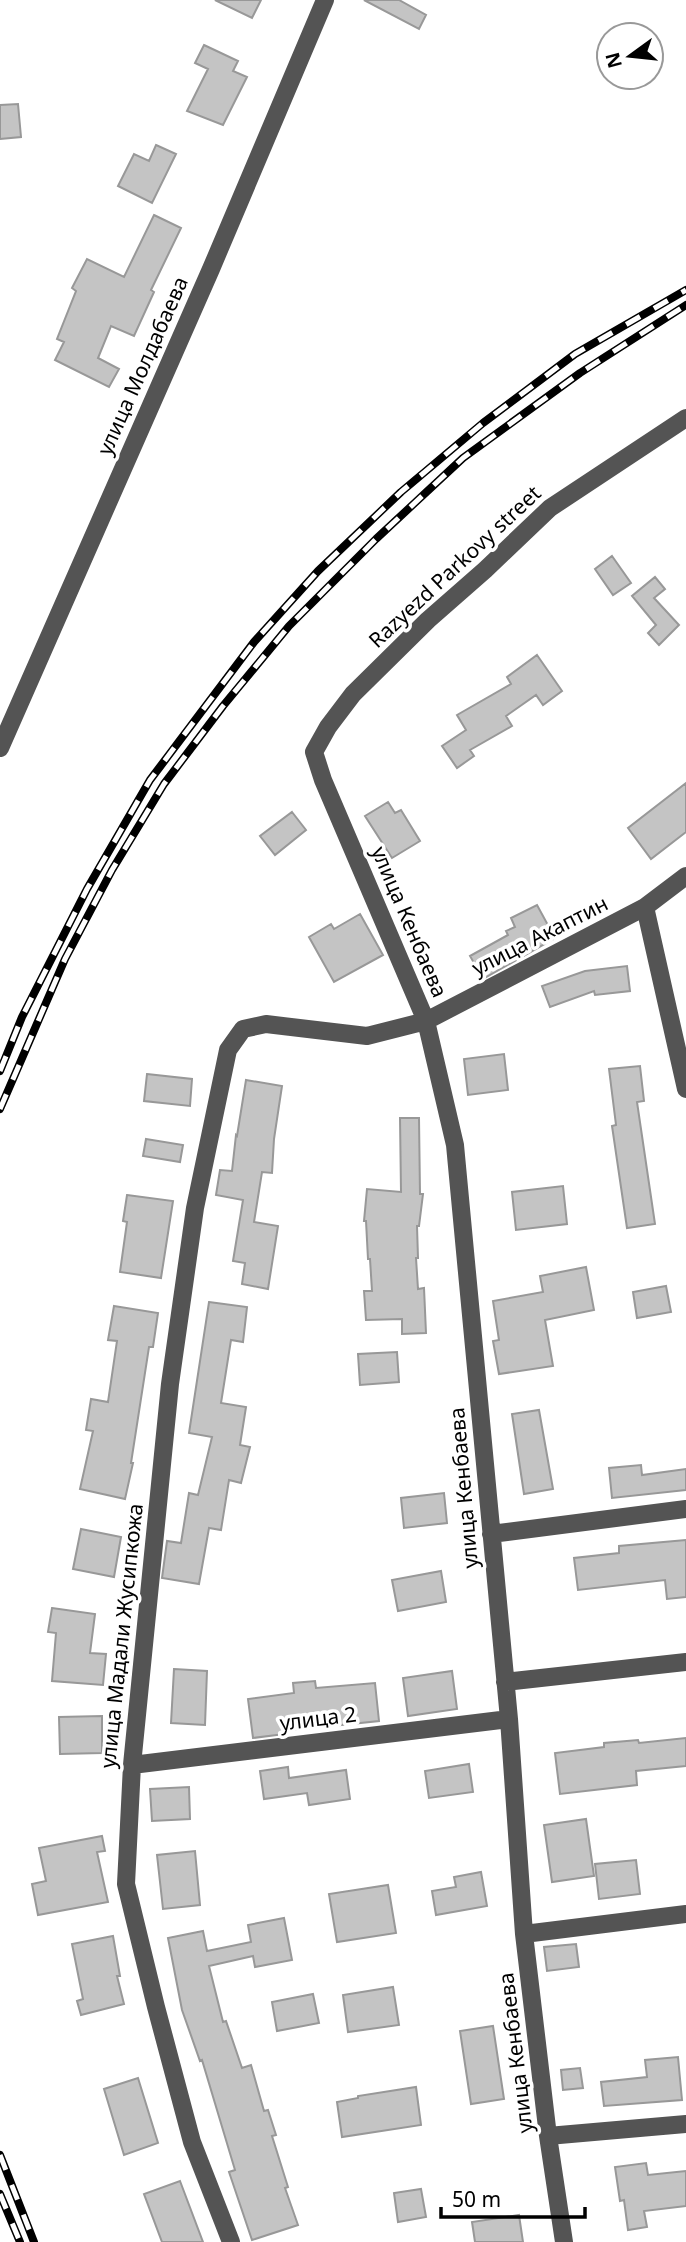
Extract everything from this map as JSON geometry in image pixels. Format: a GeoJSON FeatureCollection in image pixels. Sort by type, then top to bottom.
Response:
{"type":"FeatureCollection","features":[{"type":"Feature","properties":{"kind":"street","name":"улица Молдабаева"},"geometry":{"type":"LineString","coordinates":[[0,748],[211,269],[325,0]]}},
{"type":"Feature","properties":{"kind":"street","name":"Razyezd Parkovy street"},"geometry":{"type":"LineString","coordinates":[[314,752],[328,727],[353,694],[428,620],[550,508],[686,418]]}},
{"type":"Feature","properties":{"kind":"street","name":"улица Кенбаева"},"geometry":{"type":"LineString","coordinates":[[314,752],[323,780],[426,1021],[455,1145],[509,1718],[524,1934],[548,2136],[565,2242]]}},
{"type":"Feature","properties":{"kind":"street","name":"улица Акаптин"},"geometry":{"type":"LineString","coordinates":[[243,1029],[265,1024],[367,1036],[426,1021],[645,907],[686,876]]}},
{"type":"Feature","properties":{"kind":"street"},"geometry":{"type":"LineString","coordinates":[[645,907],[686,1089]]}},
{"type":"Feature","properties":{"kind":"street","name":"улица Мадали Жусипкожа"},"geometry":{"type":"LineString","coordinates":[[231,2242],[192,2142],[126,1884],[132,1765],[170,1384],[195,1208],[228,1049],[243,1029]]}},
{"type":"Feature","properties":{"kind":"street"},"geometry":{"type":"LineString","coordinates":[[491,1534],[686,1509]]}},
{"type":"Feature","properties":{"kind":"street"},"geometry":{"type":"LineString","coordinates":[[505,1682],[686,1662]]}},
{"type":"Feature","properties":{"kind":"street","name":"улица 2"},"geometry":{"type":"LineString","coordinates":[[132,1765],[509,1718]]}},
{"type":"Feature","properties":{"kind":"street"},"geometry":{"type":"LineString","coordinates":[[524,1934],[686,1914]]}},
{"type":"Feature","properties":{"kind":"street"},"geometry":{"type":"LineString","coordinates":[[548,2136],[686,2124]]}},
{"type":"Feature","properties":{"kind":"building"},"geometry":{"type":"Polygon","coordinates":[[[215,0],[261,0],[252,18],[215,0]]]}},
{"type":"Feature","properties":{"kind":"building"},"geometry":{"type":"Polygon","coordinates":[[[364,0],[399,0],[426,15],[419,29],[364,0]]]}},
{"type":"Feature","properties":{"kind":"building"},"geometry":{"type":"Polygon","coordinates":[[[204,45],[238,61],[233,71],[247,77],[223,125],[187,111],[208,69],[195,63],[204,45]]]}},
{"type":"Feature","properties":{"kind":"building"},"geometry":{"type":"Polygon","coordinates":[[[18,104],[21,137],[0,139],[0,105],[18,104]]]}},
{"type":"Feature","properties":{"kind":"building"},"geometry":{"type":"Polygon","coordinates":[[[156,145],[176,154],[152,203],[118,186],[134,154],[149,161],[156,145]]]}},
{"type":"Feature","properties":{"kind":"building"},"geometry":{"type":"Polygon","coordinates":[[[154,215],[181,228],[151,290],[154,292],[134,336],[111,326],[98,358],[119,369],[109,387],[55,360],[64,342],[57,339],[76,291],[72,288],[87,259],[124,277],[154,215]]]}},
{"type":"Feature","properties":{"kind":"building"},"geometry":{"type":"Polygon","coordinates":[[[612,556],[631,583],[613,595],[595,569],[612,556]]]}},
{"type":"Feature","properties":{"kind":"building"},"geometry":{"type":"Polygon","coordinates":[[[655,577],[665,589],[654,598],[679,625],[659,645],[648,633],[656,625],[632,596],[655,577]]]}},
{"type":"Feature","properties":{"kind":"building"},"geometry":{"type":"Polygon","coordinates":[[[537,655],[562,691],[543,705],[536,695],[506,716],[512,726],[470,750],[474,756],[457,768],[442,746],[466,730],[457,715],[511,684],[507,677],[537,655]]]}},
{"type":"Feature","properties":{"kind":"building"},"geometry":{"type":"Polygon","coordinates":[[[686,783],[686,832],[651,859],[628,828],[686,783]]]}},
{"type":"Feature","properties":{"kind":"building"},"geometry":{"type":"Polygon","coordinates":[[[388,802],[395,813],[401,810],[420,841],[392,858],[365,816],[388,802]]]}},
{"type":"Feature","properties":{"kind":"building"},"geometry":{"type":"Polygon","coordinates":[[[292,812],[306,830],[275,855],[260,836],[292,812]]]}},
{"type":"Feature","properties":{"kind":"building"},"geometry":{"type":"Polygon","coordinates":[[[537,905],[555,938],[483,979],[470,956],[508,935],[506,931],[515,927],[511,918],[537,905]]]}},
{"type":"Feature","properties":{"kind":"building"},"geometry":{"type":"Polygon","coordinates":[[[360,914],[383,955],[334,982],[309,937],[331,924],[334,929],[360,914]]]}},
{"type":"Feature","properties":{"kind":"building"},"geometry":{"type":"Polygon","coordinates":[[[627,966],[630,991],[595,995],[594,991],[550,1007],[542,986],[585,971],[627,966]]]}},
{"type":"Feature","properties":{"kind":"building"},"geometry":{"type":"Polygon","coordinates":[[[504,1054],[508,1090],[468,1095],[464,1059],[504,1054]]]}},
{"type":"Feature","properties":{"kind":"building"},"geometry":{"type":"Polygon","coordinates":[[[640,1066],[644,1101],[637,1102],[655,1224],[627,1228],[612,1126],[616,1125],[609,1069],[640,1066]]]}},
{"type":"Feature","properties":{"kind":"building"},"geometry":{"type":"Polygon","coordinates":[[[147,1074],[192,1079],[190,1106],[144,1101],[147,1074]]]}},
{"type":"Feature","properties":{"kind":"building"},"geometry":{"type":"Polygon","coordinates":[[[246,1080],[282,1086],[272,1173],[262,1172],[254,1222],[278,1226],[268,1289],[242,1284],[245,1263],[233,1261],[243,1200],[216,1195],[220,1170],[232,1171],[246,1080]]]}},
{"type":"Feature","properties":{"kind":"building"},"geometry":{"type":"Polygon","coordinates":[[[400,1118],[419,1118],[420,1194],[423,1194],[417,1226],[416,1258],[418,1289],[424,1288],[426,1333],[402,1334],[402,1319],[366,1320],[364,1291],[372,1291],[364,1221],[367,1189],[401,1192],[400,1118]]]}},
{"type":"Feature","properties":{"kind":"building"},"geometry":{"type":"Polygon","coordinates":[[[146,1139],[183,1145],[180,1162],[143,1156],[146,1139]]]}},
{"type":"Feature","properties":{"kind":"building"},"geometry":{"type":"Polygon","coordinates":[[[563,1186],[567,1224],[516,1230],[512,1192],[563,1186]]]}},
{"type":"Feature","properties":{"kind":"building"},"geometry":{"type":"Polygon","coordinates":[[[127,1195],[173,1201],[161,1278],[120,1272],[127,1222],[123,1221],[127,1195]]]}},
{"type":"Feature","properties":{"kind":"building"},"geometry":{"type":"Polygon","coordinates":[[[586,1267],[594,1310],[545,1320],[553,1366],[499,1374],[493,1341],[499,1340],[493,1301],[543,1292],[540,1276],[586,1267]]]}},
{"type":"Feature","properties":{"kind":"building"},"geometry":{"type":"Polygon","coordinates":[[[666,1286],[671,1312],[637,1318],[633,1292],[666,1286]]]}},
{"type":"Feature","properties":{"kind":"building"},"geometry":{"type":"Polygon","coordinates":[[[209,1302],[247,1307],[243,1342],[231,1340],[221,1403],[246,1407],[240,1445],[250,1447],[241,1483],[229,1480],[221,1530],[209,1528],[199,1584],[162,1578],[167,1541],[181,1543],[189,1493],[198,1495],[212,1437],[189,1433],[209,1302]]]}},
{"type":"Feature","properties":{"kind":"building"},"geometry":{"type":"Polygon","coordinates":[[[114,1306],[158,1313],[153,1347],[149,1347],[133,1463],[125,1499],[80,1489],[93,1431],[86,1430],[91,1399],[108,1402],[117,1341],[108,1340],[114,1306]]]}},
{"type":"Feature","properties":{"kind":"building"},"geometry":{"type":"Polygon","coordinates":[[[397,1352],[399,1382],[360,1385],[358,1354],[397,1352]]]}},
{"type":"Feature","properties":{"kind":"building"},"geometry":{"type":"Polygon","coordinates":[[[539,1410],[553,1489],[524,1494],[512,1414],[539,1410]]]}},
{"type":"Feature","properties":{"kind":"building"},"geometry":{"type":"Polygon","coordinates":[[[641,1465],[642,1475],[686,1469],[686,1490],[612,1498],[609,1468],[641,1465]]]}},
{"type":"Feature","properties":{"kind":"building"},"geometry":{"type":"Polygon","coordinates":[[[444,1493],[447,1523],[404,1528],[401,1498],[444,1493]]]}},
{"type":"Feature","properties":{"kind":"building"},"geometry":{"type":"Polygon","coordinates":[[[81,1529],[121,1537],[114,1577],[73,1569],[81,1529]]]}},
{"type":"Feature","properties":{"kind":"building"},"geometry":{"type":"Polygon","coordinates":[[[686,1540],[686,1597],[667,1599],[665,1580],[578,1590],[574,1558],[619,1553],[619,1546],[686,1540]]]}},
{"type":"Feature","properties":{"kind":"building"},"geometry":{"type":"Polygon","coordinates":[[[441,1571],[446,1602],[398,1611],[392,1580],[441,1571]]]}},
{"type":"Feature","properties":{"kind":"building"},"geometry":{"type":"Polygon","coordinates":[[[52,1608],[95,1614],[90,1653],[106,1654],[103,1685],[52,1681],[56,1633],[48,1632],[52,1608]]]}},
{"type":"Feature","properties":{"kind":"building"},"geometry":{"type":"Polygon","coordinates":[[[174,1669],[207,1671],[205,1725],[171,1723],[174,1669]]]}},
{"type":"Feature","properties":{"kind":"building"},"geometry":{"type":"Polygon","coordinates":[[[452,1671],[457,1709],[408,1716],[403,1678],[452,1671]]]}},
{"type":"Feature","properties":{"kind":"building"},"geometry":{"type":"Polygon","coordinates":[[[315,1681],[316,1688],[375,1683],[379,1721],[284,1731],[285,1734],[253,1738],[248,1699],[294,1693],[293,1683],[315,1681]]]}},
{"type":"Feature","properties":{"kind":"building"},"geometry":{"type":"Polygon","coordinates":[[[102,1716],[102,1753],[60,1754],[59,1717],[102,1716]]]}},
{"type":"Feature","properties":{"kind":"building"},"geometry":{"type":"Polygon","coordinates":[[[686,1738],[686,1766],[636,1771],[637,1785],[560,1794],[555,1753],[604,1747],[604,1743],[638,1740],[639,1743],[686,1738]]]}},
{"type":"Feature","properties":{"kind":"building"},"geometry":{"type":"Polygon","coordinates":[[[469,1764],[473,1792],[429,1798],[425,1771],[469,1764]]]}},
{"type":"Feature","properties":{"kind":"building"},"geometry":{"type":"Polygon","coordinates":[[[288,1767],[289,1778],[346,1770],[350,1799],[309,1805],[307,1793],[264,1799],[260,1771],[288,1767]]]}},
{"type":"Feature","properties":{"kind":"building"},"geometry":{"type":"Polygon","coordinates":[[[189,1787],[190,1819],[152,1821],[150,1789],[189,1787]]]}},
{"type":"Feature","properties":{"kind":"building"},"geometry":{"type":"Polygon","coordinates":[[[586,1819],[594,1876],[552,1882],[544,1825],[586,1819]]]}},
{"type":"Feature","properties":{"kind":"building"},"geometry":{"type":"Polygon","coordinates":[[[102,1836],[105,1851],[97,1852],[108,1902],[38,1915],[32,1884],[46,1881],[39,1848],[102,1836]]]}},
{"type":"Feature","properties":{"kind":"building"},"geometry":{"type":"Polygon","coordinates":[[[195,1851],[200,1905],[163,1909],[157,1855],[195,1851]]]}},
{"type":"Feature","properties":{"kind":"building"},"geometry":{"type":"Polygon","coordinates":[[[636,1860],[640,1894],[599,1899],[595,1864],[636,1860]]]}},
{"type":"Feature","properties":{"kind":"building"},"geometry":{"type":"Polygon","coordinates":[[[481,1872],[487,1906],[436,1915],[432,1891],[456,1887],[454,1877],[481,1872]]]}},
{"type":"Feature","properties":{"kind":"building"},"geometry":{"type":"Polygon","coordinates":[[[388,1885],[396,1933],[337,1942],[329,1894],[388,1885]]]}},
{"type":"Feature","properties":{"kind":"building"},"geometry":{"type":"Polygon","coordinates":[[[284,1918],[292,1960],[255,1967],[253,1956],[209,1966],[223,2022],[226,2021],[242,2068],[251,2065],[264,2111],[268,2110],[276,2135],[272,2136],[288,2187],[285,2188],[298,2225],[252,2240],[229,2172],[235,2170],[202,2060],[200,2061],[182,2010],[168,1938],[203,1931],[207,1951],[251,1942],[248,1925],[284,1918]]]}},
{"type":"Feature","properties":{"kind":"building"},"geometry":{"type":"Polygon","coordinates":[[[113,1936],[120,1976],[117,1976],[124,2004],[81,2015],[77,2001],[83,1999],[72,1944],[113,1936]]]}},
{"type":"Feature","properties":{"kind":"building"},"geometry":{"type":"Polygon","coordinates":[[[576,1944],[579,1967],[547,1971],[544,1947],[576,1944]]]}},
{"type":"Feature","properties":{"kind":"building"},"geometry":{"type":"Polygon","coordinates":[[[393,1987],[399,2025],[348,2032],[343,1995],[393,1987]]]}},
{"type":"Feature","properties":{"kind":"building"},"geometry":{"type":"Polygon","coordinates":[[[313,1994],[319,2023],[277,2031],[272,2002],[313,1994]]]}},
{"type":"Feature","properties":{"kind":"building"},"geometry":{"type":"Polygon","coordinates":[[[493,2026],[504,2099],[471,2104],[460,2031],[493,2026]]]}},
{"type":"Feature","properties":{"kind":"building"},"geometry":{"type":"Polygon","coordinates":[[[678,2057],[682,2100],[604,2106],[601,2082],[647,2077],[645,2060],[678,2057]]]}},
{"type":"Feature","properties":{"kind":"building"},"geometry":{"type":"Polygon","coordinates":[[[580,2068],[583,2088],[563,2090],[561,2070],[580,2068]]]}},
{"type":"Feature","properties":{"kind":"building"},"geometry":{"type":"Polygon","coordinates":[[[138,2078],[158,2143],[124,2155],[104,2089],[138,2078]]]}},
{"type":"Feature","properties":{"kind":"building"},"geometry":{"type":"Polygon","coordinates":[[[416,2087],[421,2125],[342,2137],[337,2102],[416,2087]]]}},
{"type":"Feature","properties":{"kind":"building"},"geometry":{"type":"Polygon","coordinates":[[[646,2163],[648,2175],[686,2171],[686,2206],[644,2211],[647,2227],[628,2230],[624,2200],[620,2201],[615,2167],[646,2163]]]}},
{"type":"Feature","properties":{"kind":"building"},"geometry":{"type":"Polygon","coordinates":[[[180,2181],[203,2242],[162,2242],[144,2194],[180,2181]]]}},
{"type":"Feature","properties":{"kind":"building"},"geometry":{"type":"Polygon","coordinates":[[[421,2189],[426,2217],[398,2222],[394,2193],[421,2189]]]}},
{"type":"Feature","properties":{"kind":"building"},"geometry":{"type":"Polygon","coordinates":[[[519,2215],[523,2242],[475,2242],[472,2222],[519,2215]]]}},
{"type":"Feature","properties":{"kind":"railway"},"geometry":{"type":"LineString","coordinates":[[0,1071],[22,1017],[87,889],[150,780],[254,642],[318,571],[401,492],[483,423],[575,354],[686,290]]}},
{"type":"Feature","properties":{"kind":"railway"},"geometry":{"type":"LineString","coordinates":[[0,1109],[65,959],[112,870],[164,784],[223,706],[289,626],[376,539],[463,458],[580,373],[686,305]]}},
{"type":"Feature","properties":{"kind":"railway"},"geometry":{"type":"LineString","coordinates":[[0,2155],[34,2242]]}},
{"type":"Feature","properties":{"kind":"railway"},"geometry":{"type":"LineString","coordinates":[[0,2194],[20,2242]]}}]}
